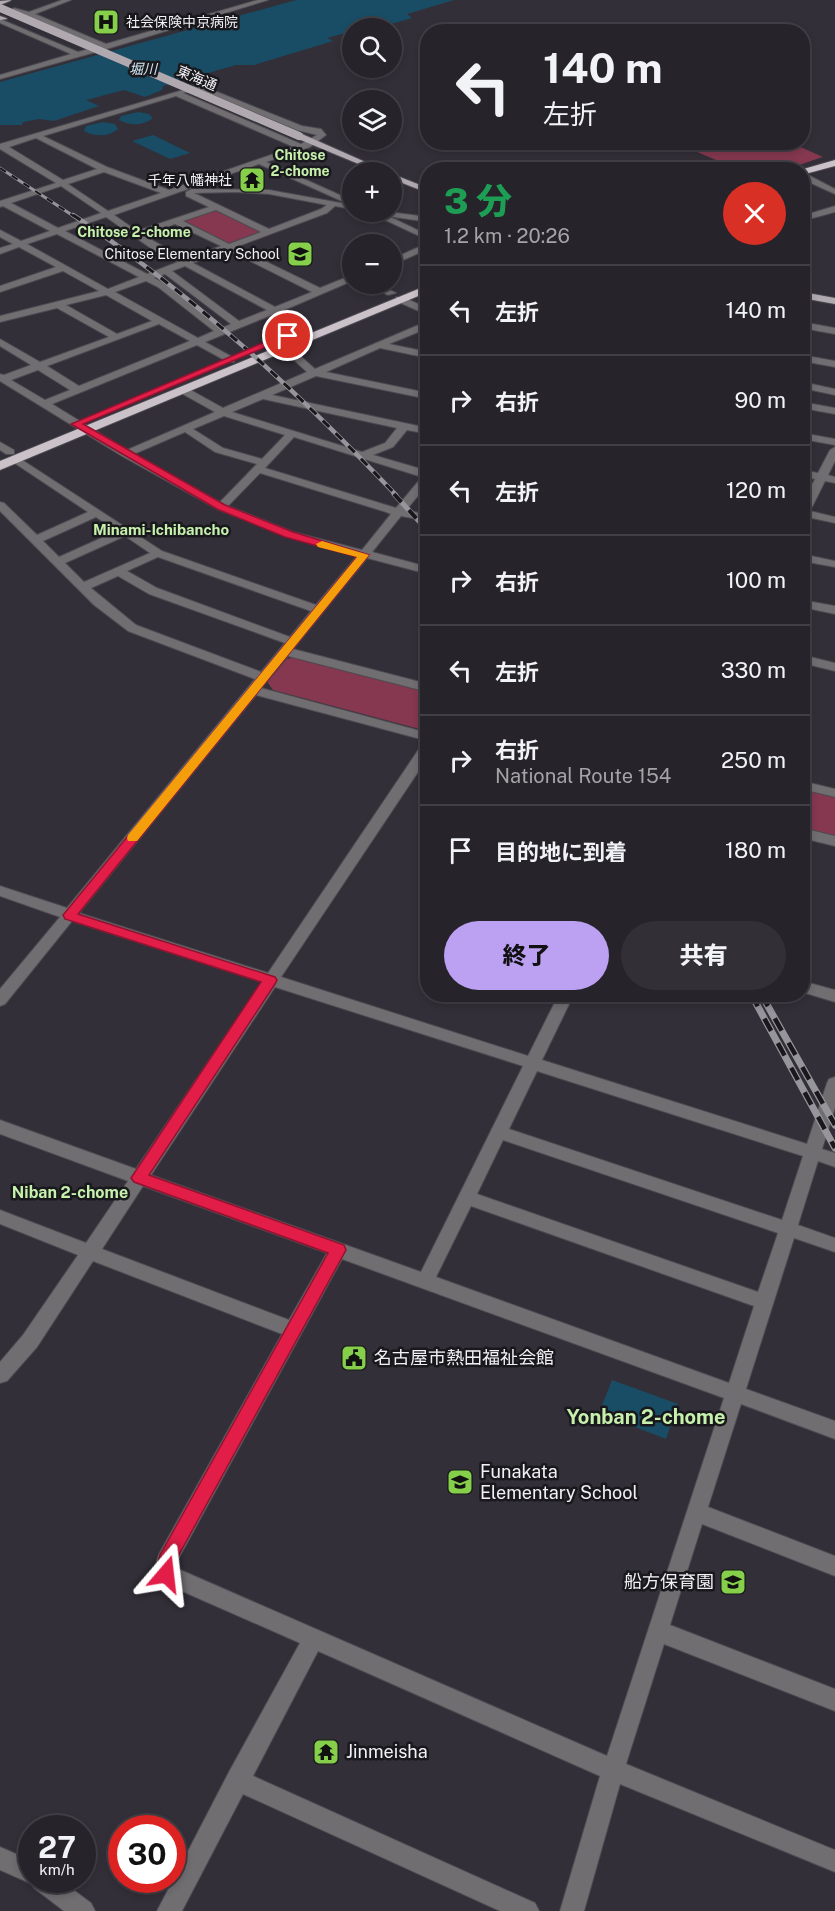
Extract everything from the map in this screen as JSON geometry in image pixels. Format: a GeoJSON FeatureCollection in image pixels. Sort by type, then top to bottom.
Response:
{"type":"FeatureCollection","features":[{"type":"Feature","properties":{"kind":"highway"},"geometry":{"type":"LineString","coordinates":[[810,173],[835,163]]}},
{"type":"Feature","properties":{"kind":"highway"},"geometry":{"type":"LineString","coordinates":[[810,174],[835,169]]}},
{"type":"Feature","properties":{"kind":"highway"},"geometry":{"type":"LineString","coordinates":[[0,466],[6,453],[183,390],[285,347],[420,283]]}},
{"type":"Feature","properties":{"kind":"highway"},"geometry":{"type":"LineString","coordinates":[[81,427],[306,328],[395,296],[420,290]]}},
{"type":"Feature","properties":{"kind":"main road"},"geometry":{"type":"LineString","coordinates":[[0,4],[8,0]]}},
{"type":"Feature","properties":{"kind":"main road"},"geometry":{"type":"LineString","coordinates":[[0,4],[135,63],[174,83]]}},
{"type":"Feature","properties":{"kind":"main road","name":"東海通"},"geometry":{"type":"LineString","coordinates":[[0,9],[174,83],[346,162]]}},
{"type":"Feature","properties":{"kind":"main road"},"geometry":{"type":"LineString","coordinates":[[1,20],[99,60]]}},
{"type":"Feature","properties":{"kind":"main road","name":"東海通"},"geometry":{"type":"LineString","coordinates":[[1,20],[295,137]]}},
{"type":"Feature","properties":{"kind":"main road"},"geometry":{"type":"LineString","coordinates":[[131,74],[152,83],[165,85]]}},
{"type":"Feature","properties":{"kind":"main road","name":"東海通"},"geometry":{"type":"LineString","coordinates":[[307,145],[355,162]]}},
{"type":"Feature","properties":{"kind":"main road"},"geometry":{"type":"LineString","coordinates":[[402,184],[420,189]]}},
{"type":"Feature","properties":{"kind":"main road"},"geometry":{"type":"LineString","coordinates":[[402,186],[420,194]]}},
{"type":"Feature","properties":{"kind":"main road"},"geometry":{"type":"LineString","coordinates":[[810,291],[835,296]]}},
{"type":"Feature","properties":{"kind":"main road"},"geometry":{"type":"LineString","coordinates":[[810,296],[835,301]]}},
{"type":"Feature","properties":{"kind":"street"},"geometry":{"type":"LineString","coordinates":[[0,77],[266,0]]}},
{"type":"Feature","properties":{"kind":"street"},"geometry":{"type":"LineString","coordinates":[[29,14],[62,1]]}},
{"type":"Feature","properties":{"kind":"street"},"geometry":{"type":"LineString","coordinates":[[17,12],[29,14],[108,47]]}},
{"type":"Feature","properties":{"kind":"street"},"geometry":{"type":"LineString","coordinates":[[1,20],[79,55]]}},
{"type":"Feature","properties":{"kind":"street"},"geometry":{"type":"LineString","coordinates":[[0,251],[307,145],[321,137],[321,133],[300,128],[200,87],[1,147]]}},
{"type":"Feature","properties":{"kind":"street"},"geometry":{"type":"LineString","coordinates":[[176,93],[307,145]]}},
{"type":"Feature","properties":{"kind":"street"},"geometry":{"type":"LineString","coordinates":[[37,136],[104,169],[170,193]]}},
{"type":"Feature","properties":{"kind":"street"},"geometry":{"type":"LineString","coordinates":[[1,147],[62,183],[155,247],[306,328]]}},
{"type":"Feature","properties":{"kind":"street"},"geometry":{"type":"LineString","coordinates":[[260,162],[342,198]]}},
{"type":"Feature","properties":{"kind":"street"},"geometry":{"type":"LineString","coordinates":[[2,203],[104,169]]}},
{"type":"Feature","properties":{"kind":"street"},"geometry":{"type":"LineString","coordinates":[[810,180],[835,192]]}},
{"type":"Feature","properties":{"kind":"street"},"geometry":{"type":"LineString","coordinates":[[181,190],[252,190],[333,204],[342,203]]}},
{"type":"Feature","properties":{"kind":"street"},"geometry":{"type":"LineString","coordinates":[[181,190],[269,232]]}},
{"type":"Feature","properties":{"kind":"street"},"geometry":{"type":"LineString","coordinates":[[2,203],[160,285],[221,332]]}},
{"type":"Feature","properties":{"kind":"street"},"geometry":{"type":"LineString","coordinates":[[0,319],[107,292],[148,278],[324,211],[333,204]]}},
{"type":"Feature","properties":{"kind":"street"},"geometry":{"type":"LineString","coordinates":[[137,234],[217,207]]}},
{"type":"Feature","properties":{"kind":"street"},"geometry":{"type":"LineString","coordinates":[[810,217],[835,209]]}},
{"type":"Feature","properties":{"kind":"street"},"geometry":{"type":"LineString","coordinates":[[402,216],[420,219]]}},
{"type":"Feature","properties":{"kind":"street"},"geometry":{"type":"LineString","coordinates":[[176,221],[320,292]]}},
{"type":"Feature","properties":{"kind":"street"},"geometry":{"type":"LineString","coordinates":[[395,222],[420,234]]}},
{"type":"Feature","properties":{"kind":"street"},"geometry":{"type":"LineString","coordinates":[[0,233],[231,360]]}},
{"type":"Feature","properties":{"kind":"street"},"geometry":{"type":"LineString","coordinates":[[402,258],[420,250]]}},
{"type":"Feature","properties":{"kind":"street"},"geometry":{"type":"LineString","coordinates":[[0,290],[63,268]]}},
{"type":"Feature","properties":{"kind":"street"},"geometry":{"type":"LineString","coordinates":[[167,271],[238,325]]}},
{"type":"Feature","properties":{"kind":"street"},"geometry":{"type":"LineString","coordinates":[[44,404],[342,282]]}},
{"type":"Feature","properties":{"kind":"street"},"geometry":{"type":"LineString","coordinates":[[391,294],[420,308]]}},
{"type":"Feature","properties":{"kind":"street"},"geometry":{"type":"LineString","coordinates":[[57,304],[116,338]]}},
{"type":"Feature","properties":{"kind":"street"},"geometry":{"type":"LineString","coordinates":[[2,378],[160,321]]}},
{"type":"Feature","properties":{"kind":"street"},"geometry":{"type":"LineString","coordinates":[[810,326],[835,331]]}},
{"type":"Feature","properties":{"kind":"street"},"geometry":{"type":"LineString","coordinates":[[126,454],[420,327]]}},
{"type":"Feature","properties":{"kind":"street"},"geometry":{"type":"LineString","coordinates":[[0,342],[78,390]]}},
{"type":"Feature","properties":{"kind":"street"},"geometry":{"type":"LineString","coordinates":[[377,345],[420,354]]}},
{"type":"Feature","properties":{"kind":"street"},"geometry":{"type":"LineString","coordinates":[[285,347],[313,372],[420,393]]}},
{"type":"Feature","properties":{"kind":"street"},"geometry":{"type":"LineString","coordinates":[[810,359],[835,364]]}},
{"type":"Feature","properties":{"kind":"street"},"geometry":{"type":"LineString","coordinates":[[2,378],[126,454],[221,507],[289,534],[420,569]]}},
{"type":"Feature","properties":{"kind":"street"},"geometry":{"type":"LineString","coordinates":[[810,387],[835,392]]}},
{"type":"Feature","properties":{"kind":"street"},"geometry":{"type":"LineString","coordinates":[[183,390],[222,411],[420,473]]}},
{"type":"Feature","properties":{"kind":"street"},"geometry":{"type":"LineString","coordinates":[[260,395],[420,429]]}},
{"type":"Feature","properties":{"kind":"street"},"geometry":{"type":"LineString","coordinates":[[810,406],[835,411]]}},
{"type":"Feature","properties":{"kind":"street"},"geometry":{"type":"LineString","coordinates":[[363,455],[388,445],[404,426]]}},
{"type":"Feature","properties":{"kind":"street"},"geometry":{"type":"LineString","coordinates":[[185,428],[219,450],[261,466],[399,512],[420,516]]}},
{"type":"Feature","properties":{"kind":"street"},"geometry":{"type":"LineString","coordinates":[[221,507],[292,434]]}},
{"type":"Feature","properties":{"kind":"street"},"geometry":{"type":"LineString","coordinates":[[810,437],[835,442]]}},
{"type":"Feature","properties":{"kind":"street"},"geometry":{"type":"LineString","coordinates":[[810,500],[835,450]]}},
{"type":"Feature","properties":{"kind":"street"},"geometry":{"type":"LineString","coordinates":[[6,453],[158,553],[319,610]]}},
{"type":"Feature","properties":{"kind":"street"},"geometry":{"type":"LineString","coordinates":[[810,475],[835,480]]}},
{"type":"Feature","properties":{"kind":"street"},"geometry":{"type":"LineString","coordinates":[[0,1000],[420,486]]}},
{"type":"Feature","properties":{"kind":"street"},"geometry":{"type":"LineString","coordinates":[[0,505],[98,602],[132,628],[264,678]]}},
{"type":"Feature","properties":{"kind":"street"},"geometry":{"type":"LineString","coordinates":[[35,540],[96,513]]}},
{"type":"Feature","properties":{"kind":"street"},"geometry":{"type":"LineString","coordinates":[[810,515],[835,520]]}},
{"type":"Feature","properties":{"kind":"street"},"geometry":{"type":"LineString","coordinates":[[57,562],[125,532]]}},
{"type":"Feature","properties":{"kind":"street"},"geometry":{"type":"LineString","coordinates":[[83,587],[158,553]]}},
{"type":"Feature","properties":{"kind":"street"},"geometry":{"type":"LineString","coordinates":[[810,559],[835,564]]}},
{"type":"Feature","properties":{"kind":"street"},"geometry":{"type":"LineString","coordinates":[[118,571],[153,591],[289,647],[420,686]]}},
{"type":"Feature","properties":{"kind":"street"},"geometry":{"type":"LineString","coordinates":[[810,605],[835,610]]}},
{"type":"Feature","properties":{"kind":"street"},"geometry":{"type":"LineString","coordinates":[[810,661],[835,667]]}},
{"type":"Feature","properties":{"kind":"street"},"geometry":{"type":"LineString","coordinates":[[253,690],[420,735]]}},
{"type":"Feature","properties":{"kind":"street"},"geometry":{"type":"LineString","coordinates":[[0,1375],[30,1341],[420,758]]}},
{"type":"Feature","properties":{"kind":"street"},"geometry":{"type":"LineString","coordinates":[[810,786],[835,793]]}},
{"type":"Feature","properties":{"kind":"street"},"geometry":{"type":"LineString","coordinates":[[810,835],[835,841]]}},
{"type":"Feature","properties":{"kind":"street"},"geometry":{"type":"LineString","coordinates":[[0,891],[270,980],[835,1160]]}},
{"type":"Feature","properties":{"kind":"street"},"geometry":{"type":"LineString","coordinates":[[810,988],[835,996]]}},
{"type":"Feature","properties":{"kind":"street"},"geometry":{"type":"LineString","coordinates":[[425,1281],[563,1002]]}},
{"type":"Feature","properties":{"kind":"street"},"geometry":{"type":"LineString","coordinates":[[572,1911],[613,1770],[835,1083]]}},
{"type":"Feature","properties":{"kind":"street"},"geometry":{"type":"LineString","coordinates":[[0,1127],[835,1430]]}},
{"type":"Feature","properties":{"kind":"street"},"geometry":{"type":"LineString","coordinates":[[499,1131],[835,1245]]}},
{"type":"Feature","properties":{"kind":"street"},"geometry":{"type":"LineString","coordinates":[[466,1197],[764,1302]]}},
{"type":"Feature","properties":{"kind":"street"},"geometry":{"type":"LineString","coordinates":[[0,1217],[293,1330]]}},
{"type":"Feature","properties":{"kind":"street"},"geometry":{"type":"LineString","coordinates":[[338,1250],[166,1561],[166,1574],[613,1770],[835,1861]]}},
{"type":"Feature","properties":{"kind":"street"},"geometry":{"type":"LineString","coordinates":[[696,1512],[835,1566]]}},
{"type":"Feature","properties":{"kind":"street"},"geometry":{"type":"LineString","coordinates":[[658,1631],[835,1700]]}},
{"type":"Feature","properties":{"kind":"street"},"geometry":{"type":"LineString","coordinates":[[169,1911],[314,1638]]}},
{"type":"Feature","properties":{"kind":"street"},"geometry":{"type":"LineString","coordinates":[[237,1780],[527,1911]]}},
{"type":"Feature","properties":{"kind":"street"},"geometry":{"type":"LineString","coordinates":[[0,1858],[18,1866]]}},
{"type":"Feature","properties":{"kind":"street"},"geometry":{"type":"LineString","coordinates":[[59,1893],[83,1911]]}},
{"type":"Feature","properties":{"kind":"shaded area"},"geometry":{"type":"Polygon","coordinates":[[[694,150],[807,150],[823,157],[807,162],[723,162],[694,150]]]}},
{"type":"Feature","properties":{"kind":"shaded area"},"geometry":{"type":"Polygon","coordinates":[[[214,209],[262,232],[227,244],[183,222],[214,209]]]}},
{"type":"Feature","properties":{"kind":"shaded area"},"geometry":{"type":"Polygon","coordinates":[[[296,657],[420,689],[420,729],[273,690],[268,681],[287,659],[296,657]]]}},
{"type":"Feature","properties":{"kind":"shaded area"},"geometry":{"type":"Polygon","coordinates":[[[810,790],[835,797],[835,837],[810,830],[810,790]]]}},
{"type":"Feature","properties":{"kind":"water","name":"堀川"},"geometry":{"type":"Polygon","coordinates":[[[296,0],[454,0],[407,14],[412,18],[402,21],[402,18],[342,18],[342,34],[327,38],[333,41],[254,65],[236,65],[163,86],[162,90],[145,97],[124,90],[86,100],[99,106],[54,121],[39,119],[23,122],[22,125],[0,125],[0,82],[296,0]]]}},
{"type":"Feature","properties":{"kind":"water"},"geometry":{"type":"Polygon","coordinates":[[[138,112],[149,114],[153,118],[145,123],[136,124],[119,120],[121,116],[138,112]]]}},
{"type":"Feature","properties":{"kind":"water"},"geometry":{"type":"Polygon","coordinates":[[[103,122],[115,124],[118,129],[110,134],[101,135],[84,131],[86,126],[103,122]]]}},
{"type":"Feature","properties":{"kind":"water"},"geometry":{"type":"Polygon","coordinates":[[[153,135],[190,153],[170,159],[132,141],[153,135]]]}},
{"type":"Feature","properties":{"kind":"water"},"geometry":{"type":"Polygon","coordinates":[[[612,1380],[678,1404],[666,1439],[599,1413],[612,1380]]]}},
{"type":"Feature","properties":{"kind":"railway"},"geometry":{"type":"LineString","coordinates":[[0,168],[75,217]]}},
{"type":"Feature","properties":{"kind":"railway"},"geometry":{"type":"LineString","coordinates":[[73,215],[117,245],[202,311],[321,418],[396,495]]}},
{"type":"Feature","properties":{"kind":"railway"},"geometry":{"type":"LineString","coordinates":[[394,494],[420,522]]}},
{"type":"Feature","properties":{"kind":"railway"},"geometry":{"type":"LineString","coordinates":[[755,1002],[835,1148]]}},
{"type":"Feature","properties":{"kind":"railway"},"geometry":{"type":"LineString","coordinates":[[766,1002],[835,1125]]}},
{"type":"Feature","properties":{"kind":"slow traffic"},"geometry":{"type":"LineString","coordinates":[[133,838],[364,555],[322,544]]}},
{"type":"Feature","properties":{"kind":"place","name":"社会保険中京病院"},"geometry":{"type":"Point","coordinates":[106,22]}},
{"type":"Feature","properties":{"kind":"place","name":"千年八幡神社"},"geometry":{"type":"Point","coordinates":[252,180]}},
{"type":"Feature","properties":{"kind":"place","name":"Chitose Elementary School"},"geometry":{"type":"Point","coordinates":[300,254]}},
{"type":"Feature","properties":{"kind":"place","name":"名古屋市熱田福祉会館"},"geometry":{"type":"Point","coordinates":[354,1358]}},
{"type":"Feature","properties":{"kind":"place","name":"Funakata Elementary School"},"geometry":{"type":"Point","coordinates":[460,1482]}},
{"type":"Feature","properties":{"kind":"place","name":"船方保育園"},"geometry":{"type":"Point","coordinates":[733,1582]}},
{"type":"Feature","properties":{"kind":"place","name":"Jinmeisha"},"geometry":{"type":"Point","coordinates":[326,1752]}},
{"type":"Feature","properties":{"kind":"district","name":"Chitose 2-chome"},"geometry":{"type":"Point","coordinates":[300,164]}},
{"type":"Feature","properties":{"kind":"district","name":"Chitose 2-chome"},"geometry":{"type":"Point","coordinates":[134,232]}},
{"type":"Feature","properties":{"kind":"district","name":"Minami-Ichibancho"},"geometry":{"type":"Point","coordinates":[161,530]}},
{"type":"Feature","properties":{"kind":"district","name":"Niban 2-chome"},"geometry":{"type":"Point","coordinates":[70,1192]}},
{"type":"Feature","properties":{"kind":"district","name":"Yonban 2-chome"},"geometry":{"type":"Point","coordinates":[646,1417]}},
{"type":"Feature","properties":{"kind":"route"},"geometry":{"type":"LineString","coordinates":[[166,1574],[166,1561],[338,1250],[139,1178],[270,980],[69,915],[364,555],[289,534],[221,507],[75,424],[288,336]]}}]}
